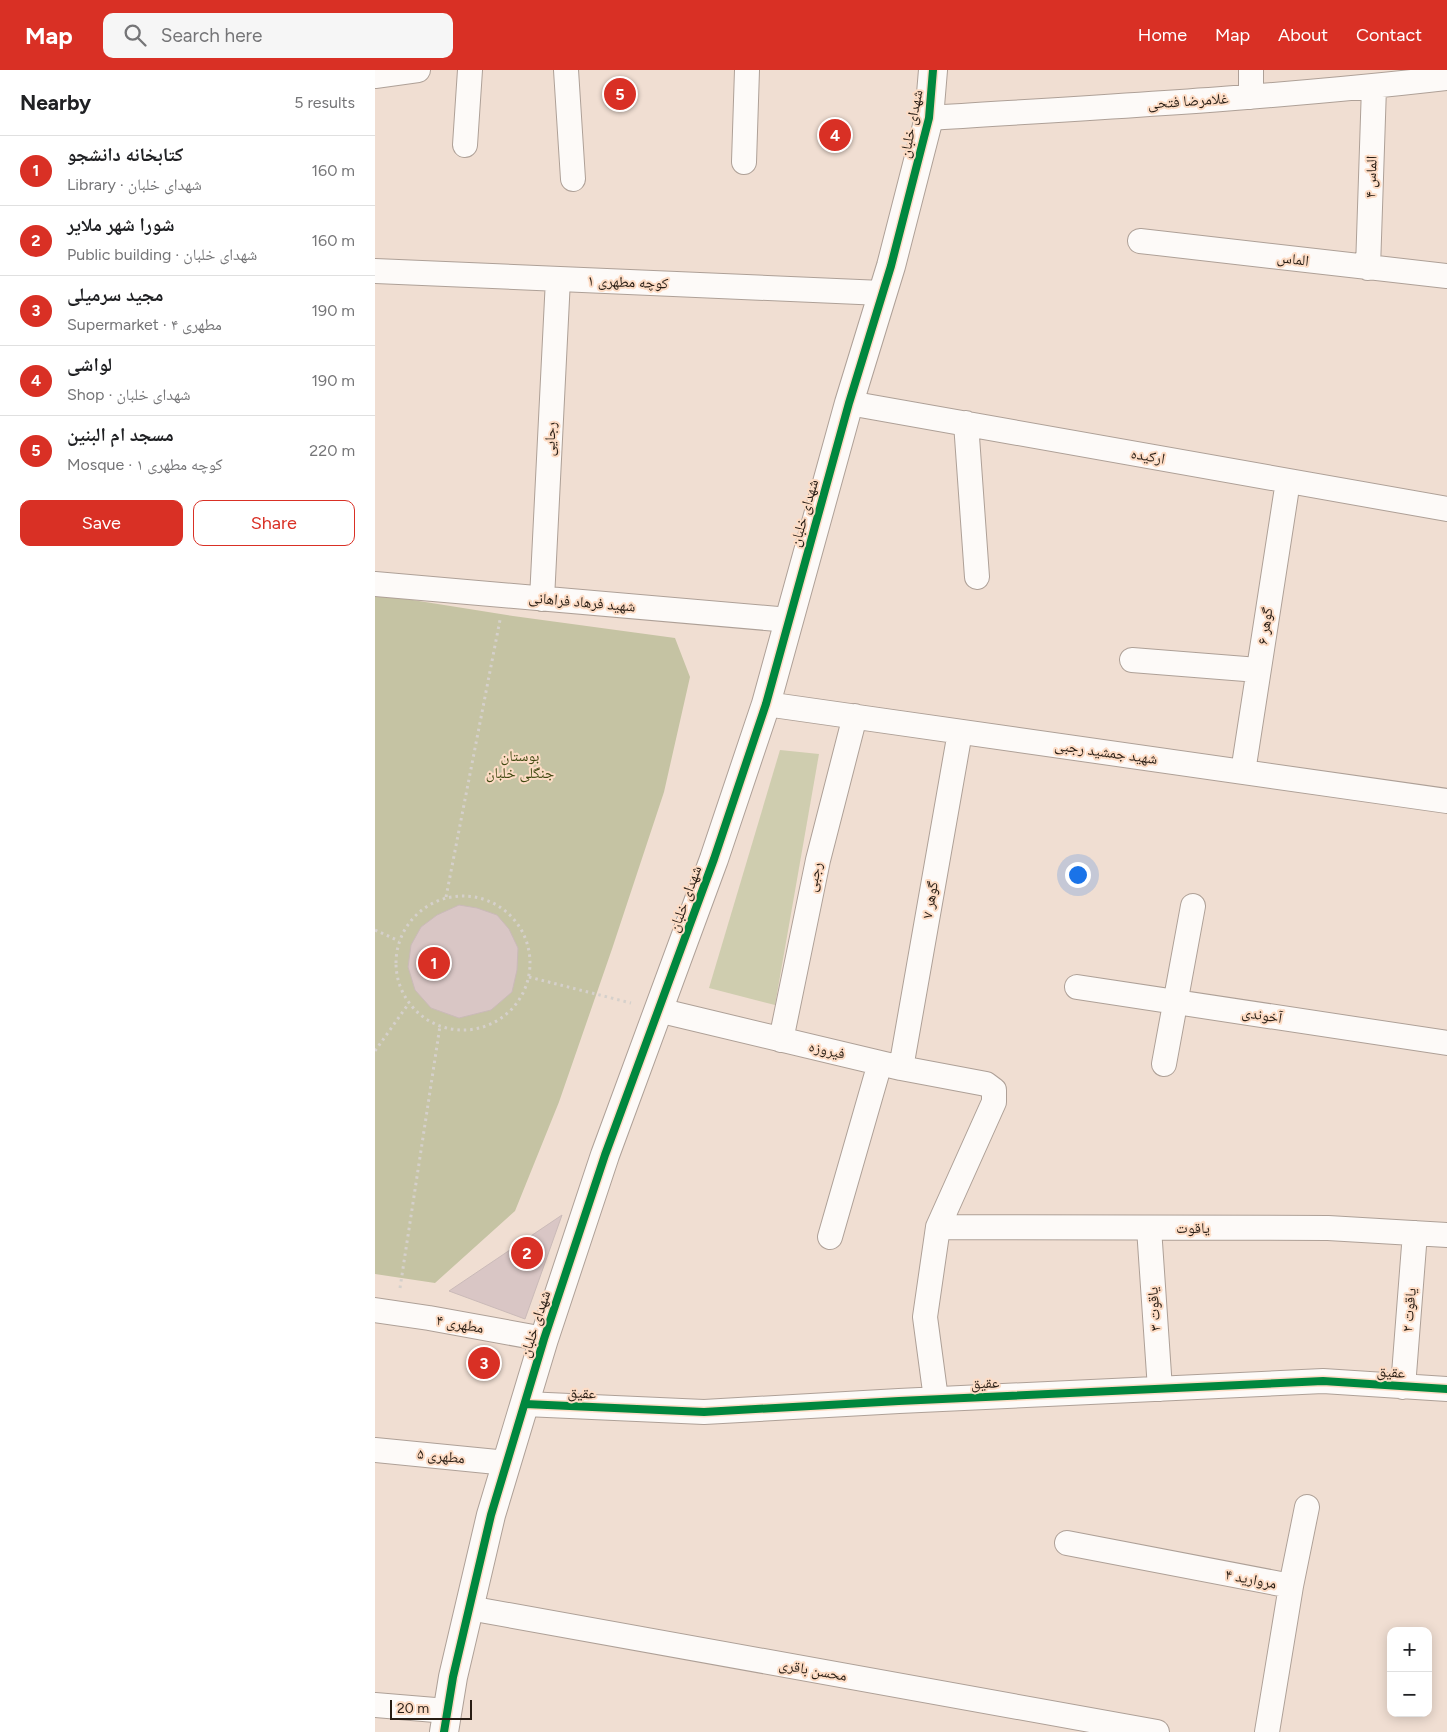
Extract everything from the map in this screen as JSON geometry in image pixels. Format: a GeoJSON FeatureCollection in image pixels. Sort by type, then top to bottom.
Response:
{"type":"FeatureCollection","features":[{"type":"Feature","properties":{"kind":"street"},"geometry":{"type":"LineString","coordinates":[[375,76],[417,70]]}},
{"type":"Feature","properties":{"kind":"street"},"geometry":{"type":"LineString","coordinates":[[465,145],[470,70]]}},
{"type":"Feature","properties":{"kind":"street"},"geometry":{"type":"LineString","coordinates":[[566,70],[573,179]]}},
{"type":"Feature","properties":{"kind":"street"},"geometry":{"type":"LineString","coordinates":[[744,162],[747,70]]}},
{"type":"Feature","properties":{"kind":"street","name":"شهدای خلبان"},"geometry":{"type":"LineString","coordinates":[[446,1722],[453,1677],[491,1515],[544,1339],[605,1155],[714,859],[766,704],[849,402],[891,266],[929,118],[933,70]]}},
{"type":"Feature","properties":{"kind":"street"},"geometry":{"type":"LineString","coordinates":[[1251,70],[1251,97]]}},
{"type":"Feature","properties":{"kind":"street","name":"غلامرضا فتحی"},"geometry":{"type":"LineString","coordinates":[[929,118],[1251,97],[1374,87],[1447,78]]}},
{"type":"Feature","properties":{"kind":"street","name":"الماس ۴"},"geometry":{"type":"LineString","coordinates":[[1368,268],[1374,87]]}},
{"type":"Feature","properties":{"kind":"street","name":"الماس"},"geometry":{"type":"LineString","coordinates":[[1140,241],[1447,276]]}},
{"type":"Feature","properties":{"kind":"street","name":"کوچه مطهری ۱"},"geometry":{"type":"LineString","coordinates":[[375,271],[882,293]]}},
{"type":"Feature","properties":{"kind":"street","name":"رجایی"},"geometry":{"type":"LineString","coordinates":[[542,599],[557,279]]}},
{"type":"Feature","properties":{"kind":"street","name":"ارکیده"},"geometry":{"type":"LineString","coordinates":[[849,402],[1447,509]]}},
{"type":"Feature","properties":{"kind":"street"},"geometry":{"type":"LineString","coordinates":[[966,423],[977,577]]}},
{"type":"Feature","properties":{"kind":"street","name":"گوهر ۶"},"geometry":{"type":"LineString","coordinates":[[1243,772],[1288,481]]}},
{"type":"Feature","properties":{"kind":"street","name":"شهید فرهاد فراهانی"},"geometry":{"type":"LineString","coordinates":[[375,584],[789,620]]}},
{"type":"Feature","properties":{"kind":"street"},"geometry":{"type":"LineString","coordinates":[[1132,660],[1258,670]]}},
{"type":"Feature","properties":{"kind":"street","name":"شهید جمشید رجبی"},"geometry":{"type":"LineString","coordinates":[[766,704],[1447,801]]}},
{"type":"Feature","properties":{"kind":"street","name":"رجبی"},"geometry":{"type":"LineString","coordinates":[[781,1040],[817,860],[855,716]]}},
{"type":"Feature","properties":{"kind":"street","name":"گوهر ۷"},"geometry":{"type":"LineString","coordinates":[[830,1237],[890,1065],[960,732]]}},
{"type":"Feature","properties":{"kind":"street"},"geometry":{"type":"LineString","coordinates":[[1164,1064],[1193,906]]}},
{"type":"Feature","properties":{"kind":"street","name":"آخوندی"},"geometry":{"type":"LineString","coordinates":[[1077,986],[1447,1043]]}},
{"type":"Feature","properties":{"kind":"street","name":"فیروزه"},"geometry":{"type":"LineString","coordinates":[[658,1010],[890,1065],[986,1084],[995,1090],[994,1102],[938,1227]]}},
{"type":"Feature","properties":{"kind":"street"},"geometry":{"type":"LineString","coordinates":[[936,1399],[925,1317],[938,1227]]}},
{"type":"Feature","properties":{"kind":"street","name":"یاقوت"},"geometry":{"type":"LineString","coordinates":[[938,1227],[1328,1228],[1447,1234]]}},
{"type":"Feature","properties":{"kind":"street","name":"یاقوت ۳"},"geometry":{"type":"LineString","coordinates":[[1149,1228],[1160,1389]]}},
{"type":"Feature","properties":{"kind":"street","name":"یاقوت ۲"},"geometry":{"type":"LineString","coordinates":[[1403,1386],[1415,1233]]}},
{"type":"Feature","properties":{"kind":"street","name":"مطهری ۴"},"geometry":{"type":"LineString","coordinates":[[386,1312],[544,1339]]}},
{"type":"Feature","properties":{"kind":"street","name":"عقیق"},"geometry":{"type":"LineString","coordinates":[[525,1404],[704,1412],[1323,1381],[1447,1389]]}},
{"type":"Feature","properties":{"kind":"street","name":"مطهری ۵"},"geometry":{"type":"LineString","coordinates":[[375,1450],[507,1463]]}},
{"type":"Feature","properties":{"kind":"street"},"geometry":{"type":"LineString","coordinates":[[1291,1586],[1307,1507]]}},
{"type":"Feature","properties":{"kind":"street","name":"مروارید ۴"},"geometry":{"type":"LineString","coordinates":[[1067,1543],[1291,1586],[1267,1732]]}},
{"type":"Feature","properties":{"kind":"street","name":"محسن باقری"},"geometry":{"type":"LineString","coordinates":[[469,1608],[1109,1728],[1157,1732]]}},
{"type":"Feature","properties":{"kind":"street"},"geometry":{"type":"LineString","coordinates":[[375,1705],[446,1722]]}},
{"type":"Feature","properties":{"kind":"path"},"geometry":{"type":"LineString","coordinates":[[446,897],[455,842],[505,595]]}},
{"type":"Feature","properties":{"kind":"path"},"geometry":{"type":"LineString","coordinates":[[465,895],[484,898],[502,907],[516,921],[526,938],[531,957],[529,977],[523,995],[511,1010],[496,1022],[478,1029],[459,1030],[440,1026],[422,1017],[409,1003],[401,989],[396,973],[396,956],[399,940],[417,913],[431,903],[446,897],[465,895]]}},
{"type":"Feature","properties":{"kind":"path"},"geometry":{"type":"LineString","coordinates":[[375,930],[399,940]]}},
{"type":"Feature","properties":{"kind":"path"},"geometry":{"type":"LineString","coordinates":[[529,977],[658,1010]]}},
{"type":"Feature","properties":{"kind":"path"},"geometry":{"type":"LineString","coordinates":[[375,1051],[409,1003]]}},
{"type":"Feature","properties":{"kind":"path"},"geometry":{"type":"LineString","coordinates":[[386,1312],[440,1026]]}},
{"type":"Feature","properties":{"kind":"shaded area"},"geometry":{"type":"Polygon","coordinates":[[[780,750],[819,754],[775,1005],[709,988],[780,750]]]}},
{"type":"Feature","properties":{"kind":"green space","name":"بوستان جنگلی خلبان"},"geometry":{"type":"Polygon","coordinates":[[[375,594],[513,616],[675,638],[690,677],[664,792],[559,1102],[515,1211],[435,1283],[375,1274],[375,594]]]}},
{"type":"Feature","properties":{"kind":"building"},"geometry":{"type":"Polygon","coordinates":[[[459,905],[477,908],[497,915],[509,929],[518,948],[517,970],[512,992],[491,1010],[459,1018],[431,1008],[415,990],[408,967],[411,945],[421,927],[437,915],[459,905]]]}},
{"type":"Feature","properties":{"kind":"building"},"geometry":{"type":"Polygon","coordinates":[[[562,1215],[525,1319],[449,1291],[562,1215]]]}},
{"type":"Feature","properties":{"kind":"cycle path"},"geometry":{"type":"LineString","coordinates":[[444,1732],[453,1677],[491,1515],[544,1339],[605,1155],[714,859],[766,704],[849,403],[891,266],[929,118],[933,70]]}},
{"type":"Feature","properties":{"kind":"cycle path"},"geometry":{"type":"LineString","coordinates":[[525,1404],[704,1412],[1323,1381],[1447,1389]]}},
{"type":"Feature","properties":{"kind":"place","name":"مسجد ام البنین"},"geometry":{"type":"Point","coordinates":[620,94]}},
{"type":"Feature","properties":{"kind":"place","name":"لواشی"},"geometry":{"type":"Point","coordinates":[835,135]}},
{"type":"Feature","properties":{"kind":"place","name":"کتابخانه دانشجو"},"geometry":{"type":"Point","coordinates":[434,963]}},
{"type":"Feature","properties":{"kind":"place","name":"شورا شهر ملایر"},"geometry":{"type":"Point","coordinates":[527,1253]}},
{"type":"Feature","properties":{"kind":"place","name":"مجید سرمیلی"},"geometry":{"type":"Point","coordinates":[484,1363]}}]}
